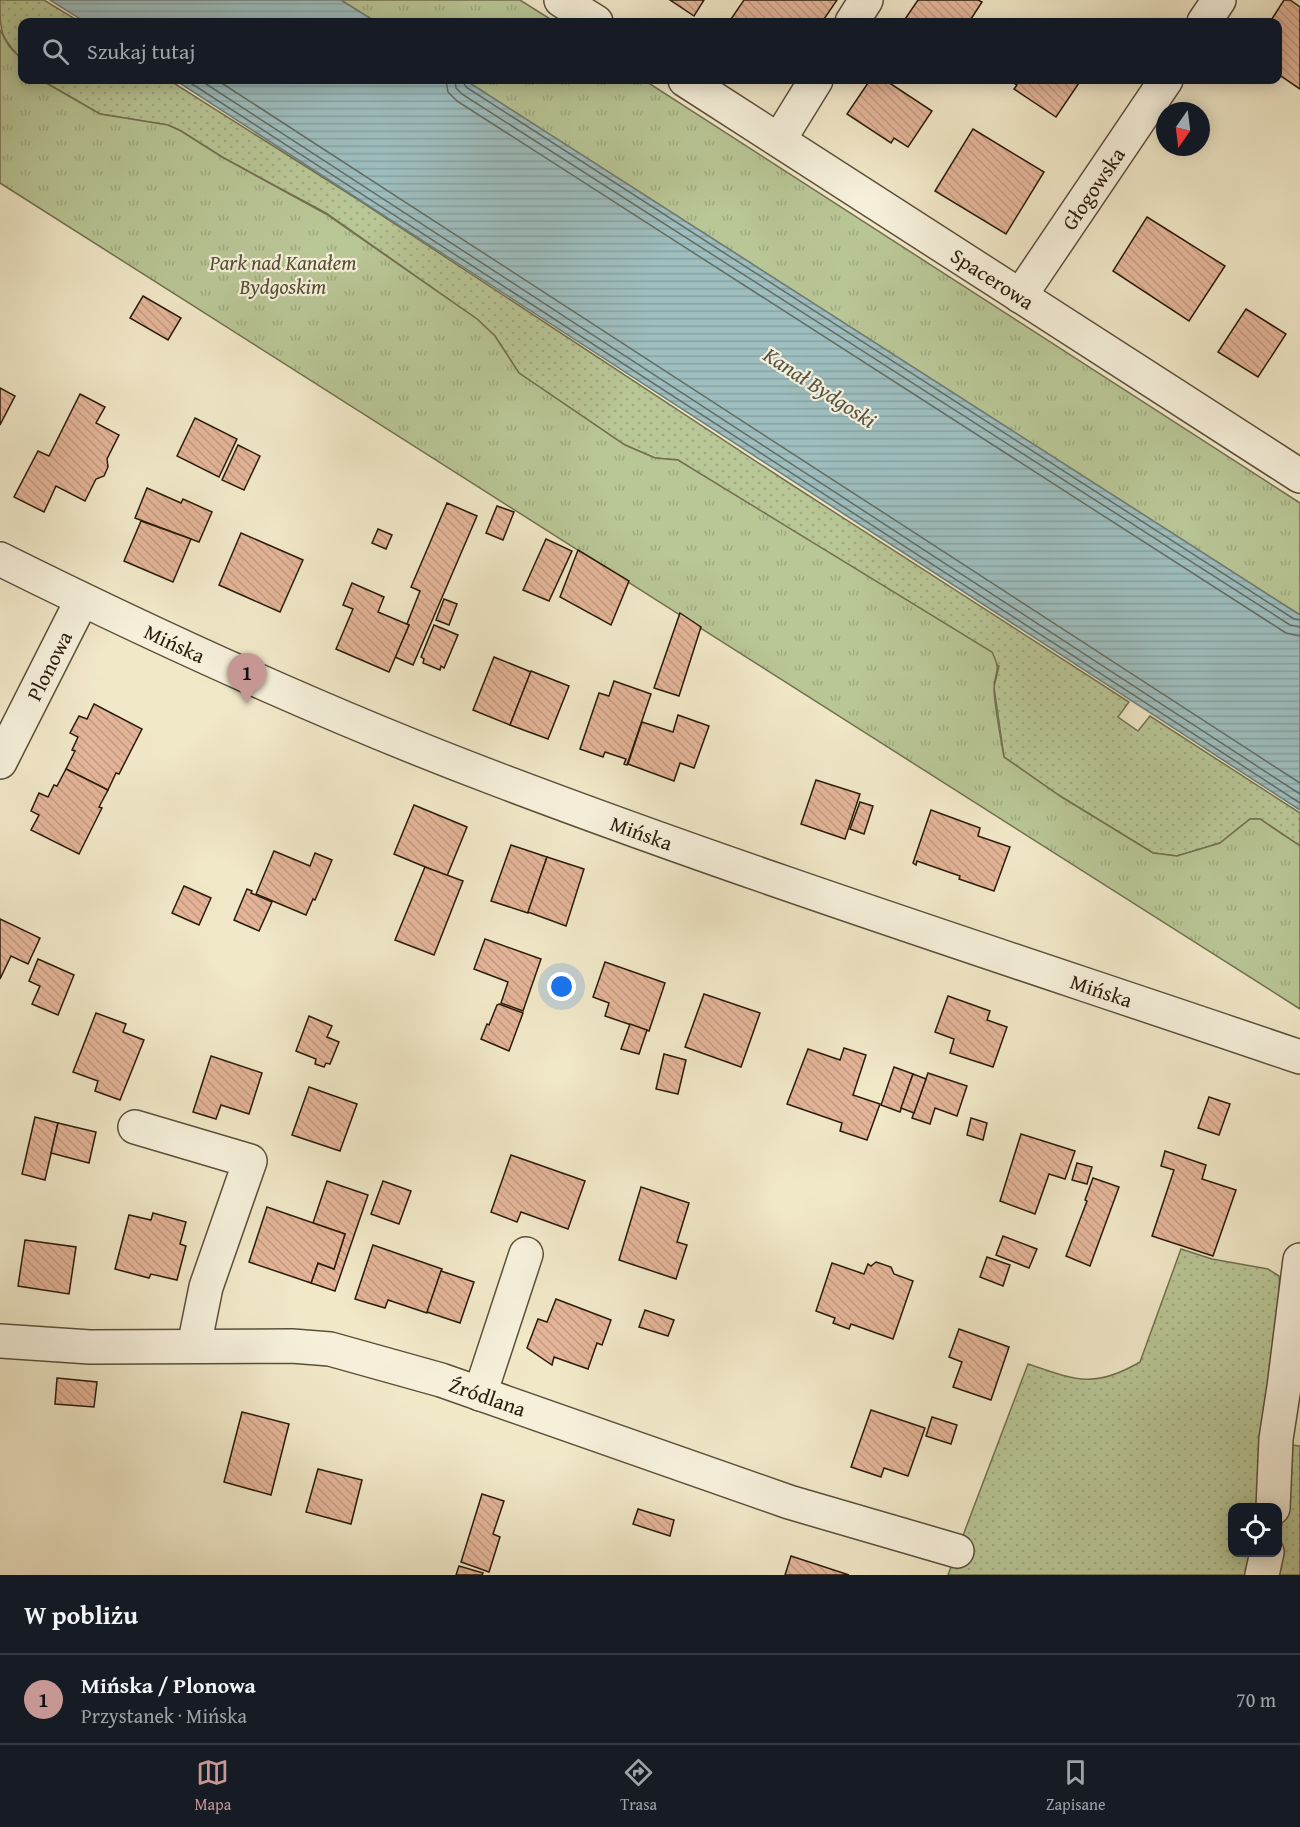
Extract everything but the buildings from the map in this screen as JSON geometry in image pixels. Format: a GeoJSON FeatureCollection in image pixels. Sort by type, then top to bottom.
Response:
{"type":"FeatureCollection","features":[{"type":"Feature","properties":{"kind":"street"},"geometry":{"type":"LineString","coordinates":[[561,0],[590,18]]}},
{"type":"Feature","properties":{"kind":"street"},"geometry":{"type":"LineString","coordinates":[[855,18],[866,0]]}},
{"type":"Feature","properties":{"kind":"street"},"geometry":{"type":"LineString","coordinates":[[1207,18],[1219,0]]}},
{"type":"Feature","properties":{"kind":"street","name":"Spacerowa"},"geometry":{"type":"LineString","coordinates":[[691,84],[1300,476]]}},
{"type":"Feature","properties":{"kind":"street"},"geometry":{"type":"LineString","coordinates":[[779,140],[814,84]]}},
{"type":"Feature","properties":{"kind":"street","name":"Głogowska"},"geometry":{"type":"LineString","coordinates":[[1020,296],[1163,84]]}},
{"type":"Feature","properties":{"kind":"street","name":"Mińska"},"geometry":{"type":"LineString","coordinates":[[0,559],[82,600],[256,680],[500,780],[867,910],[1300,1058]]}},
{"type":"Feature","properties":{"kind":"street","name":"Plonowa"},"geometry":{"type":"LineString","coordinates":[[0,762],[82,600]]}},
{"type":"Feature","properties":{"kind":"street"},"geometry":{"type":"LineString","coordinates":[[135,1127],[250,1161],[206,1287],[194,1346]]}},
{"type":"Feature","properties":{"kind":"street"},"geometry":{"type":"LineString","coordinates":[[480,1394],[526,1254]]}},
{"type":"Feature","properties":{"kind":"street"},"geometry":{"type":"LineString","coordinates":[[1273,1503],[1276,1439],[1300,1260]]}},
{"type":"Feature","properties":{"kind":"street","name":"Źródlana"},"geometry":{"type":"LineString","coordinates":[[0,1341],[90,1347],[292,1346],[330,1349],[394,1365],[789,1502],[957,1551]]}},
{"type":"Feature","properties":{"kind":"street"},"geometry":{"type":"LineString","coordinates":[[1262,1575],[1266,1557]]}},
{"type":"Feature","properties":{"kind":"green space"},"geometry":{"type":"Polygon","coordinates":[[[0,0],[44,0],[73,18],[18,18],[18,55],[5,39],[0,20],[0,0]]]}},
{"type":"Feature","properties":{"kind":"green space"},"geometry":{"type":"Polygon","coordinates":[[[341,0],[520,0],[549,18],[370,18],[341,0]]]}},
{"type":"Feature","properties":{"kind":"green space","name":"Park nad Kanałem Bydgoskim"},"geometry":{"type":"Polygon","coordinates":[[[0,30],[9,46],[18,56],[18,84],[48,84],[100,114],[168,125],[326,214],[477,319],[495,336],[519,373],[625,445],[655,458],[678,460],[992,652],[997,665],[994,692],[1004,757],[1060,796],[1153,853],[1177,856],[1220,843],[1250,819],[1260,819],[1300,846],[1300,1009],[0,183],[0,30]]]}},
{"type":"Feature","properties":{"kind":"green space"},"geometry":{"type":"Polygon","coordinates":[[[48,84],[175,84],[354,197],[786,481],[1129,702],[1118,717],[1138,731],[1150,716],[1300,813],[1300,846],[1260,819],[1250,819],[1220,843],[1177,856],[1153,853],[1060,796],[1004,757],[994,687],[999,666],[678,460],[655,458],[625,445],[519,373],[495,336],[477,319],[326,213],[168,125],[100,114],[48,84]]]}},
{"type":"Feature","properties":{"kind":"green space"},"geometry":{"type":"Polygon","coordinates":[[[471,84],[650,84],[1300,503],[1300,615],[471,84]]]}},
{"type":"Feature","properties":{"kind":"green space"},"geometry":{"type":"Polygon","coordinates":[[[1181,1249],[1212,1259],[1268,1269],[1279,1276],[1277,1335],[1264,1503],[1228,1503],[1228,1557],[1256,1557],[1251,1575],[948,1575],[1028,1364],[1072,1378],[1097,1379],[1110,1376],[1140,1362],[1181,1249]]]}},
{"type":"Feature","properties":{"kind":"green space"},"geometry":{"type":"Polygon","coordinates":[[[1291,1445],[1300,1446],[1300,1575],[1276,1575],[1278,1557],[1282,1557],[1282,1523],[1291,1445]]]}},
{"type":"Feature","properties":{"kind":"water"},"geometry":{"type":"Polygon","coordinates":[[[50,0],[341,0],[370,18],[79,18],[50,0]]]}},
{"type":"Feature","properties":{"kind":"water","name":"Kanał Bydgoski"},"geometry":{"type":"Polygon","coordinates":[[[181,84],[471,84],[1300,615],[1300,810],[181,84]]]}},
{"type":"Feature","properties":{"kind":"place","name":"Mińska / Plonowa"},"geometry":{"type":"Point","coordinates":[247,703]}}]}
